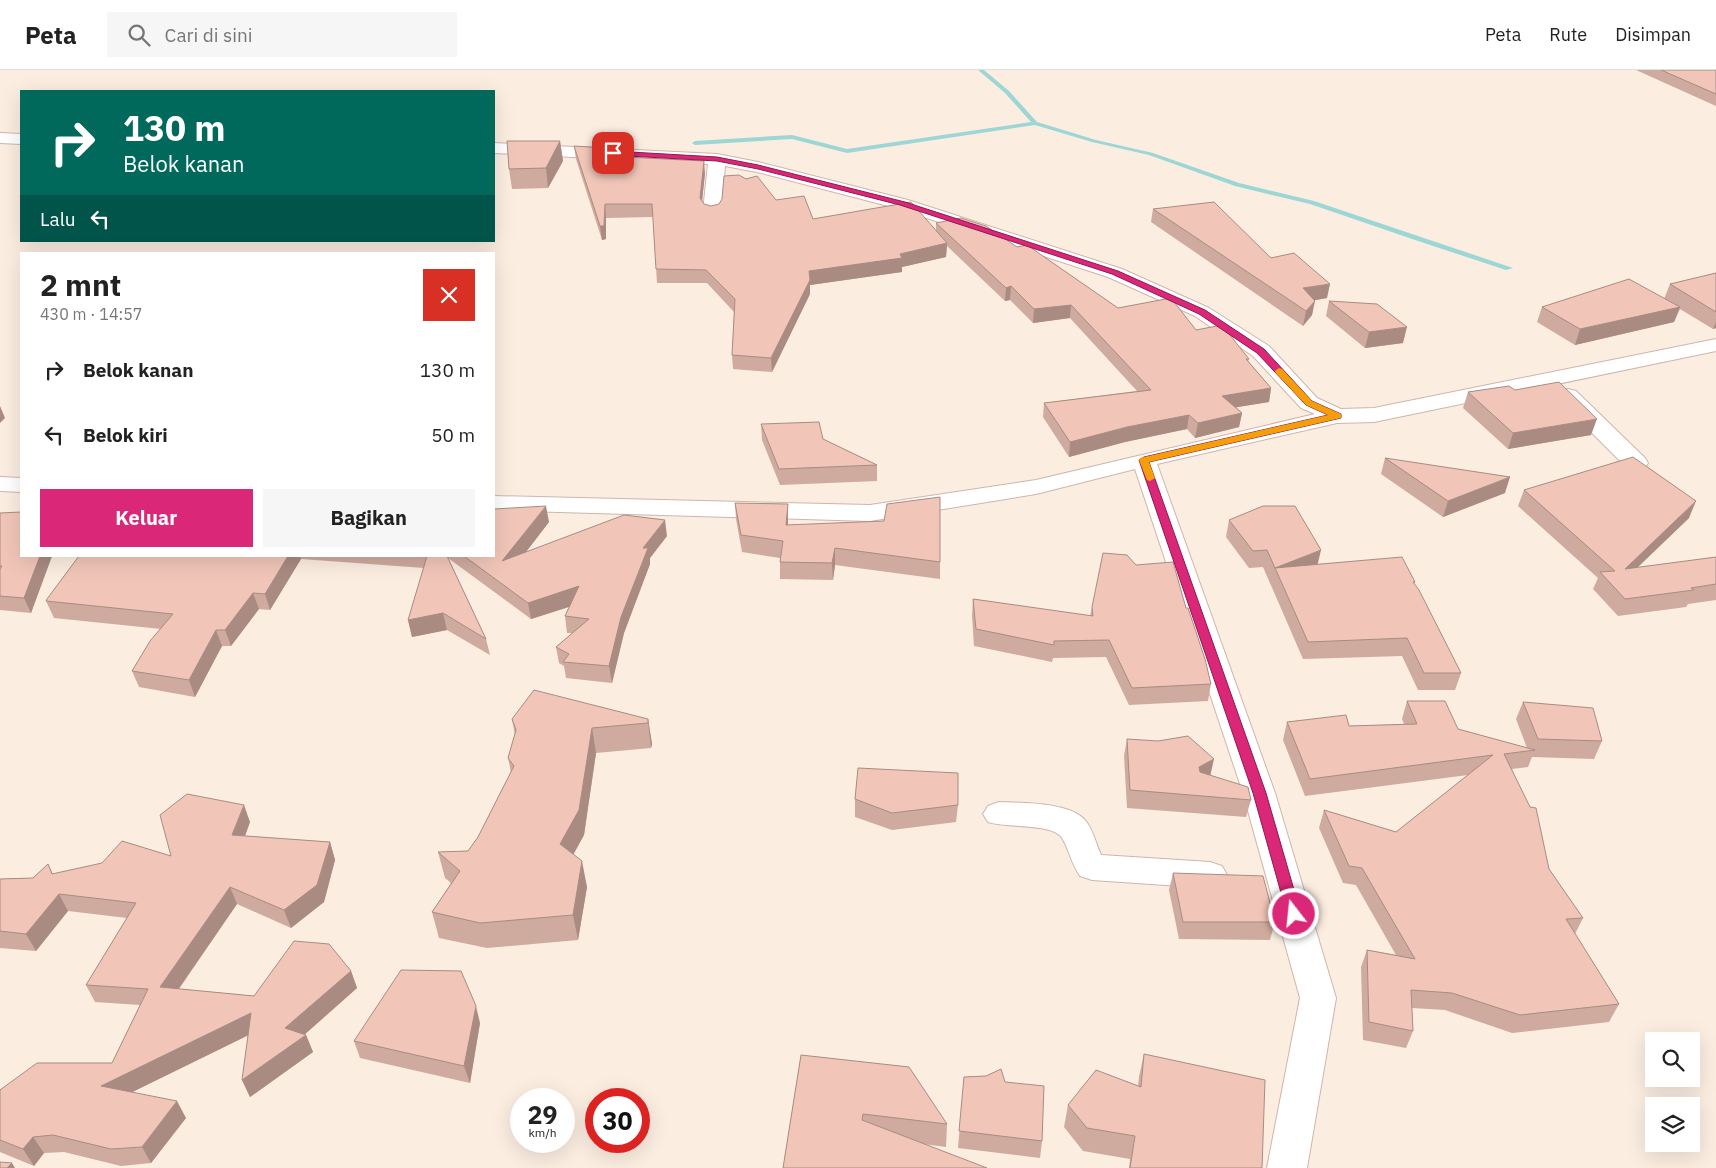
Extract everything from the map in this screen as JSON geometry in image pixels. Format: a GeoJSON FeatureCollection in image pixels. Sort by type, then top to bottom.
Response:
{"type":"FeatureCollection","features":[{"type":"Feature","properties":{"kind":"street"},"geometry":{"type":"LineString","coordinates":[[0,138],[20,139]]}},
{"type":"Feature","properties":{"kind":"street"},"geometry":{"type":"LineString","coordinates":[[495,148],[717,159],[758,167],[902,204],[1115,273],[1202,312],[1260,351],[1309,403],[1337,416]]}},
{"type":"Feature","properties":{"kind":"street"},"geometry":{"type":"LineString","coordinates":[[712,211],[717,159]]}},
{"type":"Feature","properties":{"kind":"street"},"geometry":{"type":"LineString","coordinates":[[495,503],[870,513],[1036,487],[1337,416],[1374,415],[1716,345]]}},
{"type":"Feature","properties":{"kind":"street"},"geometry":{"type":"LineString","coordinates":[[1551,380],[1636,463]]}},
{"type":"Feature","properties":{"kind":"street"},"geometry":{"type":"LineString","coordinates":[[1144,460],[1259,793],[1259,878],[1318,998],[1287,1168]]}},
{"type":"Feature","properties":{"kind":"street"},"geometry":{"type":"LineString","coordinates":[[0,484],[20,485]]}},
{"type":"Feature","properties":{"kind":"street"},"geometry":{"type":"LineString","coordinates":[[999,814],[1055,818],[1069,823],[1074,830],[1087,862],[1092,867],[1259,878]]}},
{"type":"Feature","properties":{"kind":"building"},"geometry":{"type":"Polygon","coordinates":[[[1661,70],[1716,70],[1716,94],[1661,70]]]}},
{"type":"Feature","properties":{"kind":"building"},"geometry":{"type":"Polygon","coordinates":[[[507,141],[560,141],[546,168],[509,169],[507,141]]]}},
{"type":"Feature","properties":{"kind":"building"},"geometry":{"type":"Polygon","coordinates":[[[574,146],[606,148],[606,156],[704,161],[700,198],[704,204],[711,206],[719,204],[722,199],[724,176],[739,175],[746,179],[757,176],[776,200],[804,196],[813,219],[911,202],[947,243],[900,254],[902,258],[809,271],[810,280],[771,358],[732,355],[735,299],[706,270],[656,269],[652,204],[605,204],[604,226],[600,226],[574,146]]]}},
{"type":"Feature","properties":{"kind":"building"},"geometry":{"type":"Polygon","coordinates":[[[1214,202],[1271,258],[1294,253],[1330,284],[1303,288],[1315,301],[1306,311],[1153,209],[1214,202]]]}},
{"type":"Feature","properties":{"kind":"building"},"geometry":{"type":"Polygon","coordinates":[[[961,218],[986,226],[1017,247],[1027,245],[1118,308],[1171,298],[1196,330],[1222,325],[1249,359],[1246,359],[1271,388],[1222,396],[1242,413],[1198,423],[1189,415],[1127,427],[1070,442],[1044,403],[1151,390],[1071,305],[1034,309],[1011,286],[1006,288],[936,223],[961,218]]]}},
{"type":"Feature","properties":{"kind":"building"},"geometry":{"type":"Polygon","coordinates":[[[1716,273],[1716,312],[1670,284],[1716,273]]]}},
{"type":"Feature","properties":{"kind":"building"},"geometry":{"type":"Polygon","coordinates":[[[1629,279],[1680,307],[1580,329],[1542,307],[1629,279]]]}},
{"type":"Feature","properties":{"kind":"building"},"geometry":{"type":"Polygon","coordinates":[[[1329,301],[1377,304],[1407,327],[1369,332],[1329,301]]]}},
{"type":"Feature","properties":{"kind":"building"},"geometry":{"type":"Polygon","coordinates":[[[1559,382],[1597,419],[1513,433],[1468,392],[1509,386],[1515,390],[1559,382]]]}},
{"type":"Feature","properties":{"kind":"building"},"geometry":{"type":"Polygon","coordinates":[[[819,422],[823,439],[877,465],[779,469],[761,424],[819,422]]]}},
{"type":"Feature","properties":{"kind":"building"},"geometry":{"type":"Polygon","coordinates":[[[1633,457],[1696,501],[1625,569],[1716,557],[1716,584],[1691,588],[1694,590],[1625,599],[1600,572],[1615,571],[1524,490],[1633,457]]]}},
{"type":"Feature","properties":{"kind":"building"},"geometry":{"type":"Polygon","coordinates":[[[1385,458],[1510,477],[1448,501],[1385,458]]]}},
{"type":"Feature","properties":{"kind":"building"},"geometry":{"type":"Polygon","coordinates":[[[940,497],[940,562],[835,548],[832,563],[780,562],[783,541],[741,535],[735,503],[788,504],[786,525],[884,521],[887,504],[940,497]]]}},
{"type":"Feature","properties":{"kind":"building"},"geometry":{"type":"Polygon","coordinates":[[[546,506],[502,561],[624,515],[665,520],[643,548],[648,548],[621,617],[609,666],[563,662],[569,654],[556,647],[589,619],[565,616],[579,586],[528,603],[465,557],[495,557],[495,509],[546,506]]]}},
{"type":"Feature","properties":{"kind":"building"},"geometry":{"type":"Polygon","coordinates":[[[1263,506],[1295,506],[1321,550],[1275,568],[1267,550],[1253,551],[1229,520],[1263,506]]]}},
{"type":"Feature","properties":{"kind":"building"},"geometry":{"type":"Polygon","coordinates":[[[20,512],[20,557],[40,557],[24,598],[0,596],[0,569],[2,566],[0,566],[0,513],[20,512]]]}},
{"type":"Feature","properties":{"kind":"building"},"geometry":{"type":"Polygon","coordinates":[[[1103,553],[1127,555],[1136,565],[1173,562],[1186,608],[1188,608],[1205,659],[1211,684],[1132,688],[1109,640],[1054,641],[1054,645],[976,629],[973,599],[1093,616],[1092,607],[1103,553]]]}},
{"type":"Feature","properties":{"kind":"building"},"geometry":{"type":"Polygon","coordinates":[[[78,557],[287,557],[265,594],[253,593],[225,630],[216,630],[189,680],[132,671],[150,641],[173,614],[46,601],[78,557]]]}},
{"type":"Feature","properties":{"kind":"building"},"geometry":{"type":"Polygon","coordinates":[[[427,557],[447,557],[486,639],[443,613],[408,620],[427,557]]]}},
{"type":"Feature","properties":{"kind":"building"},"geometry":{"type":"Polygon","coordinates":[[[1402,557],[1415,582],[1413,582],[1419,590],[1461,673],[1424,673],[1407,638],[1308,642],[1275,568],[1402,557]]]}},
{"type":"Feature","properties":{"kind":"building"},"geometry":{"type":"Polygon","coordinates":[[[534,690],[648,719],[648,723],[592,728],[579,810],[560,844],[582,861],[573,915],[480,923],[432,912],[460,871],[438,852],[468,851],[478,837],[514,766],[508,758],[516,730],[512,719],[534,690]]]}},
{"type":"Feature","properties":{"kind":"building"},"geometry":{"type":"Polygon","coordinates":[[[1407,701],[1445,701],[1458,729],[1535,750],[1504,754],[1530,807],[1536,808],[1549,869],[1583,918],[1566,919],[1619,1004],[1520,1015],[1452,993],[1411,990],[1413,1031],[1369,1022],[1367,950],[1415,959],[1362,868],[1349,866],[1324,810],[1396,832],[1493,755],[1310,779],[1287,722],[1346,715],[1349,726],[1417,724],[1407,701]]]}},
{"type":"Feature","properties":{"kind":"building"},"geometry":{"type":"Polygon","coordinates":[[[1523,702],[1593,708],[1602,741],[1538,739],[1523,702]]]}},
{"type":"Feature","properties":{"kind":"building"},"geometry":{"type":"Polygon","coordinates":[[[1188,736],[1214,759],[1199,767],[1200,772],[1248,787],[1251,800],[1130,790],[1127,739],[1158,741],[1188,736]]]}},
{"type":"Feature","properties":{"kind":"building"},"geometry":{"type":"Polygon","coordinates":[[[858,768],[958,773],[958,805],[892,813],[855,799],[858,768]]]}},
{"type":"Feature","properties":{"kind":"building"},"geometry":{"type":"Polygon","coordinates":[[[187,794],[244,805],[232,835],[330,842],[317,885],[284,910],[230,887],[160,987],[254,996],[294,941],[329,944],[351,971],[285,1028],[306,1035],[242,1080],[251,1013],[101,1086],[177,1101],[142,1147],[111,1149],[53,1135],[33,1137],[23,1149],[0,1140],[0,1090],[37,1063],[112,1063],[148,989],[86,985],[136,903],[59,894],[26,934],[0,931],[0,879],[33,878],[48,864],[52,874],[102,863],[122,841],[171,856],[160,815],[187,794]]]}},
{"type":"Feature","properties":{"kind":"building"},"geometry":{"type":"Polygon","coordinates":[[[1173,873],[1263,876],[1275,922],[1183,922],[1173,873]]]}},
{"type":"Feature","properties":{"kind":"building"},"geometry":{"type":"Polygon","coordinates":[[[401,970],[461,971],[476,1006],[464,1066],[354,1041],[401,970]]]}},
{"type":"Feature","properties":{"kind":"building"},"geometry":{"type":"Polygon","coordinates":[[[1144,1054],[1265,1080],[1262,1168],[1130,1168],[1135,1136],[1087,1128],[1068,1105],[1096,1070],[1141,1087],[1144,1054]]]}},
{"type":"Feature","properties":{"kind":"building"},"geometry":{"type":"Polygon","coordinates":[[[801,1055],[909,1067],[947,1124],[863,1114],[862,1120],[987,1168],[783,1168],[801,1055]]]}},
{"type":"Feature","properties":{"kind":"building"},"geometry":{"type":"Polygon","coordinates":[[[1001,1069],[1005,1082],[1044,1086],[1042,1141],[959,1131],[964,1077],[986,1076],[1001,1069]]]}},
{"type":"Feature","properties":{"kind":"building"},"geometry":{"type":"Polygon","coordinates":[[[0,1162],[12,1163],[7,1168],[0,1168],[0,1162]]]}},
{"type":"Feature","properties":{"kind":"waterway"},"geometry":{"type":"LineString","coordinates":[[981,70],[1007,92],[1035,123]]}},
{"type":"Feature","properties":{"kind":"waterway"},"geometry":{"type":"LineString","coordinates":[[695,143],[792,137],[847,151],[1035,123]]}},
{"type":"Feature","properties":{"kind":"waterway"},"geometry":{"type":"LineString","coordinates":[[1035,123],[1094,141],[1151,154],[1237,185],[1312,202],[1420,240],[1509,268]]}},
{"type":"Feature","properties":{"kind":"slow traffic"},"geometry":{"type":"LineString","coordinates":[[1150,478],[1144,460],[1337,416],[1309,403],[1279,371]]}},
{"type":"Feature","properties":{"kind":"route"},"geometry":{"type":"LineString","coordinates":[[613,153],[717,159],[758,167],[902,204],[1115,273],[1202,312],[1260,351],[1309,403],[1337,416],[1144,460],[1259,793],[1294,914]]}}]}
